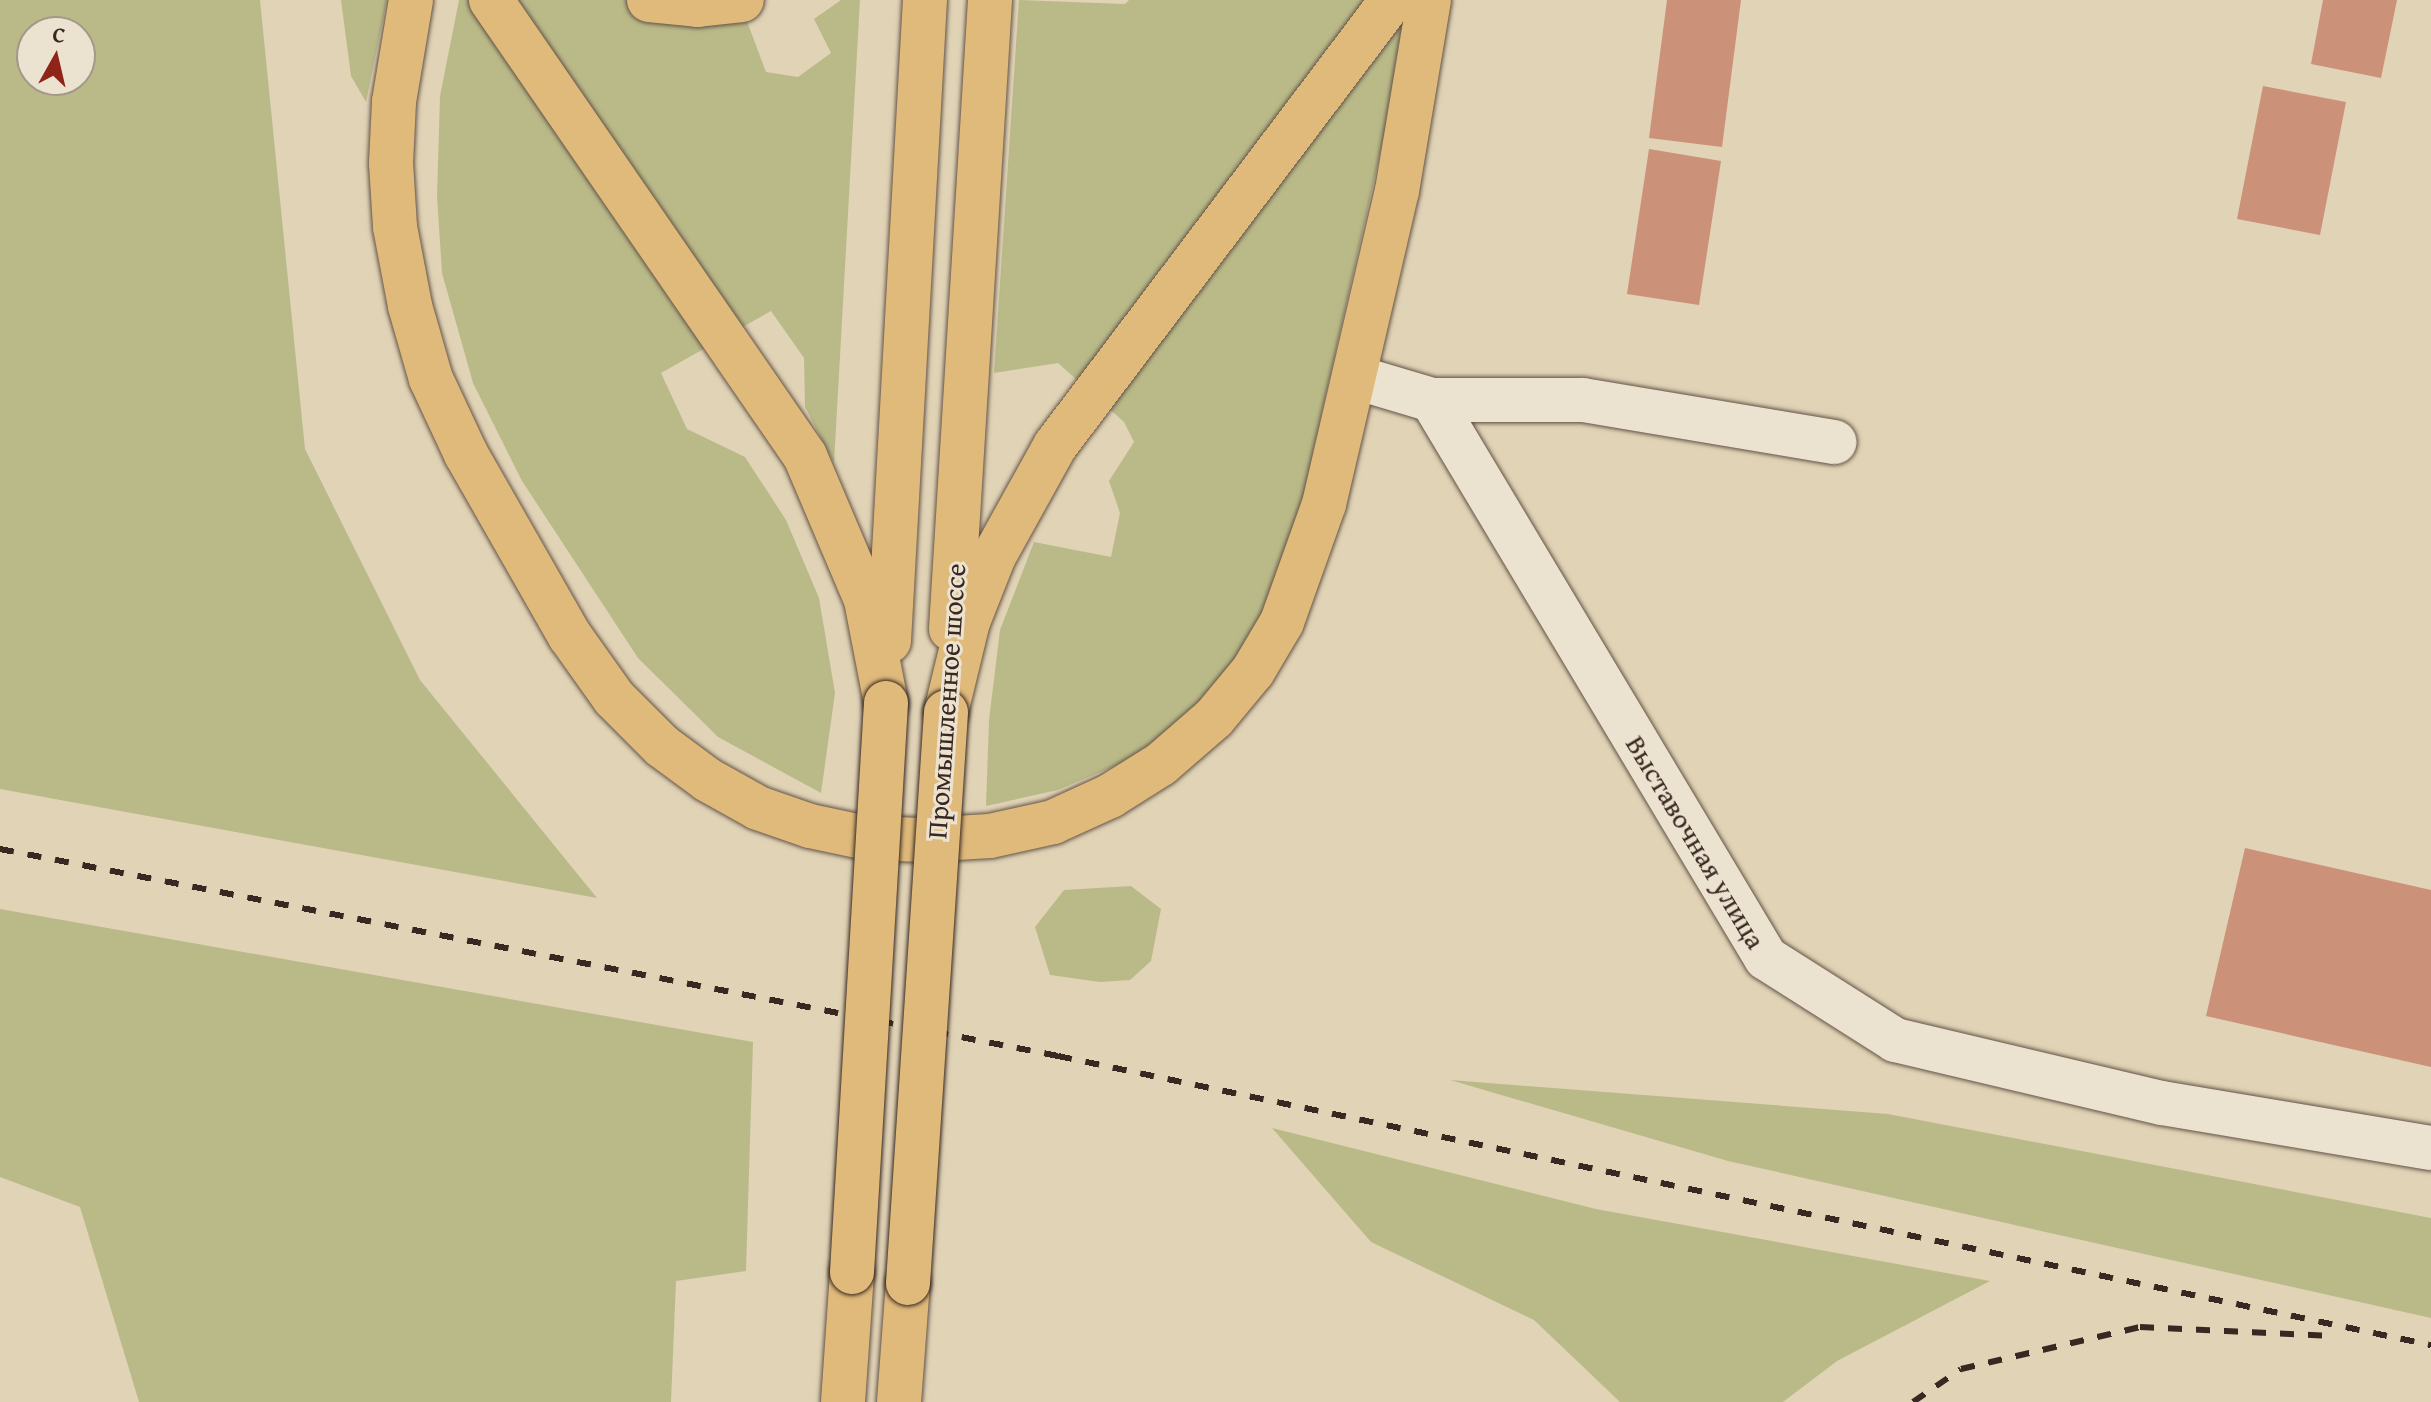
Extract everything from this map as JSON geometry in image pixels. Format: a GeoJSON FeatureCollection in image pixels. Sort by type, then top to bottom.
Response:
{"type":"FeatureCollection","features":[{"type":"Feature","properties":{"kind":"main road"},"geometry":{"type":"LineString","coordinates":[[411,0],[394,102],[392,176],[410,306],[431,379],[502,521],[570,636],[614,698],[662,746],[708,780],[758,808],[867,838],[990,836],[1053,822],[1110,796],[1161,764],[1214,718],[1253,671],[1282,622],[1324,504],[1397,191],[1429,0]]}},
{"type":"Feature","properties":{"kind":"main road"},"geometry":{"type":"LineString","coordinates":[[491,0],[805,456],[839,526],[866,600],[886,703]]}},
{"type":"Feature","properties":{"kind":"main road"},"geometry":{"type":"LineString","coordinates":[[649,0],[698,5],[742,0]]}},
{"type":"Feature","properties":{"kind":"main road","name":"Промышленное шоссе"},"geometry":{"type":"LineString","coordinates":[[843,1402],[925,0]]}},
{"type":"Feature","properties":{"kind":"main road","name":"Промышленное шоссе"},"geometry":{"type":"LineString","coordinates":[[899,1402],[990,0]]}},
{"type":"Feature","properties":{"kind":"main road"},"geometry":{"type":"LineString","coordinates":[[946,712],[968,622],[994,556],[1055,446],[1392,0]]}},
{"type":"Feature","properties":{"kind":"street"},"geometry":{"type":"LineString","coordinates":[[1355,377],[1432,400],[1583,400],[1835,442]]}},
{"type":"Feature","properties":{"kind":"street","name":"Выставочная улица"},"geometry":{"type":"LineString","coordinates":[[1432,400],[1766,958],[1895,1040],[2162,1103],[2431,1148]]}},
{"type":"Feature","properties":{"kind":"green space"},"geometry":{"type":"Polygon","coordinates":[[[0,0],[260,0],[305,449],[420,680],[597,898],[0,789],[0,0]]]}},
{"type":"Feature","properties":{"kind":"green space"},"geometry":{"type":"Polygon","coordinates":[[[341,0],[387,0],[366,102],[351,76],[341,0]]]}},
{"type":"Feature","properties":{"kind":"green space"},"geometry":{"type":"Polygon","coordinates":[[[459,0],[739,0],[766,72],[798,77],[831,53],[814,19],[841,0],[860,0],[834,463],[805,407],[804,358],[771,311],[661,373],[687,429],[745,457],[786,520],[819,598],[835,693],[821,793],[718,737],[638,658],[522,481],[473,383],[442,273],[437,196],[440,96],[459,0]]]}},
{"type":"Feature","properties":{"kind":"green space"},"geometry":{"type":"Polygon","coordinates":[[[1019,0],[1125,4],[1129,0],[1409,0],[1401,60],[1299,515],[1260,627],[1201,707],[1131,759],[1058,790],[986,806],[989,720],[1000,630],[1034,542],[1111,557],[1120,513],[1109,481],[1134,442],[1124,422],[1058,363],[994,373],[1019,0]]]}},
{"type":"Feature","properties":{"kind":"green space"},"geometry":{"type":"Polygon","coordinates":[[[1131,886],[1161,909],[1151,961],[1130,980],[1100,982],[1050,975],[1035,927],[1064,890],[1131,886]]]}},
{"type":"Feature","properties":{"kind":"green space"},"geometry":{"type":"Polygon","coordinates":[[[0,909],[753,1042],[746,1271],[676,1281],[671,1402],[139,1402],[80,1207],[0,1177],[0,909]]]}},
{"type":"Feature","properties":{"kind":"green space"},"geometry":{"type":"Polygon","coordinates":[[[1450,1080],[1888,1114],[2431,1218],[2431,1318],[1728,1161],[1450,1080]]]}},
{"type":"Feature","properties":{"kind":"green space"},"geometry":{"type":"Polygon","coordinates":[[[1272,1128],[1596,1209],[1990,1281],[1837,1361],[1783,1402],[1620,1402],[1534,1320],[1371,1242],[1272,1128]]]}},
{"type":"Feature","properties":{"kind":"building"},"geometry":{"type":"Polygon","coordinates":[[[1667,0],[1741,0],[1722,147],[1649,138],[1667,0]]]}},
{"type":"Feature","properties":{"kind":"building"},"geometry":{"type":"Polygon","coordinates":[[[2323,0],[2397,0],[2381,78],[2311,64],[2323,0]]]}},
{"type":"Feature","properties":{"kind":"building"},"geometry":{"type":"Polygon","coordinates":[[[2263,86],[2346,102],[2320,235],[2237,219],[2263,86]]]}},
{"type":"Feature","properties":{"kind":"building"},"geometry":{"type":"Polygon","coordinates":[[[1649,149],[1721,161],[1699,305],[1627,294],[1649,149]]]}},
{"type":"Feature","properties":{"kind":"building"},"geometry":{"type":"Polygon","coordinates":[[[2245,848],[2431,890],[2431,1067],[2206,1016],[2245,848]]]}},
{"type":"Feature","properties":{"kind":"railway"},"geometry":{"type":"LineString","coordinates":[[0,849],[1058,1056],[2431,1345]]}},
{"type":"Feature","properties":{"kind":"railway"},"geometry":{"type":"LineString","coordinates":[[1913,1402],[1961,1369],[2140,1327],[2333,1336]]}}]}
